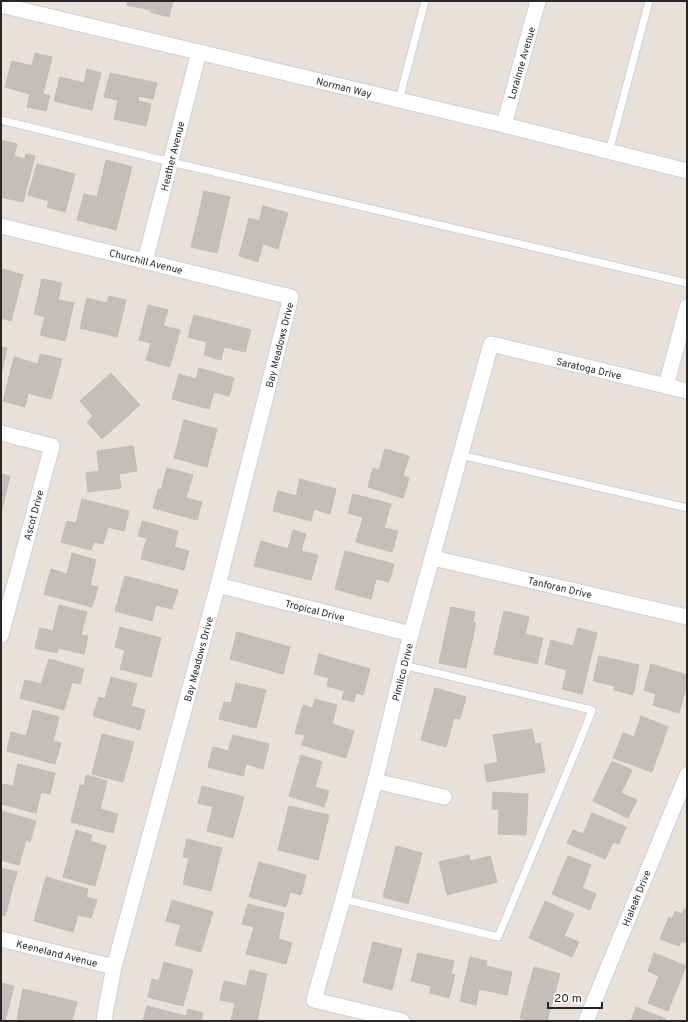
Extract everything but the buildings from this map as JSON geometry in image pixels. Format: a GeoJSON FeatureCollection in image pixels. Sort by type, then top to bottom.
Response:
{"type":"FeatureCollection","features":[{"type":"Feature","properties":{"kind":"street","name":"Lorainne Avenue"},"geometry":{"type":"LineString","coordinates":[[504,125],[538,1]]}},
{"type":"Feature","properties":{"kind":"street","name":"Norman Way"},"geometry":{"type":"LineString","coordinates":[[1,5],[504,125],[687,171]]}},
{"type":"Feature","properties":{"kind":"street","name":"Heather Avenue"},"geometry":{"type":"LineString","coordinates":[[145,261],[199,52]]}},
{"type":"Feature","properties":{"kind":"street","name":"Churchill Avenue"},"geometry":{"type":"LineString","coordinates":[[1,226],[291,297]]}},
{"type":"Feature","properties":{"kind":"street","name":"Bay Meadows Drive"},"geometry":{"type":"LineString","coordinates":[[104,1021],[114,967],[218,585],[291,297]]}},
{"type":"Feature","properties":{"kind":"street"},"geometry":{"type":"LineString","coordinates":[[666,386],[687,307]]}},
{"type":"Feature","properties":{"kind":"street","name":"Saratoga Drive"},"geometry":{"type":"LineString","coordinates":[[491,344],[687,391]]}},
{"type":"Feature","properties":{"kind":"street","name":"Pimlico Drive"},"geometry":{"type":"LineString","coordinates":[[402,1021],[314,1000],[344,899],[411,634],[491,344]]}},
{"type":"Feature","properties":{"kind":"street","name":"Ascot Drive"},"geometry":{"type":"LineString","coordinates":[[1,433],[52,446],[1,635]]}},
{"type":"Feature","properties":{"kind":"street","name":"Tanforan Drive"},"geometry":{"type":"LineString","coordinates":[[432,558],[687,617]]}},
{"type":"Feature","properties":{"kind":"street","name":"Tropical Drive"},"geometry":{"type":"LineString","coordinates":[[218,585],[411,634]]}},
{"type":"Feature","properties":{"kind":"street","name":"Hialeah Drive"},"geometry":{"type":"LineString","coordinates":[[586,1021],[687,775]]}},
{"type":"Feature","properties":{"kind":"street"},"geometry":{"type":"LineString","coordinates":[[375,781],[444,797]]}},
{"type":"Feature","properties":{"kind":"street","name":"Keeneland Avenue"},"geometry":{"type":"LineString","coordinates":[[1,939],[114,967]]}},
{"type":"Feature","properties":{"kind":"lane"},"geometry":{"type":"LineString","coordinates":[[399,100],[425,1]]}},
{"type":"Feature","properties":{"kind":"lane"},"geometry":{"type":"LineString","coordinates":[[609,152],[649,1]]}},
{"type":"Feature","properties":{"kind":"lane"},"geometry":{"type":"LineString","coordinates":[[1,120],[171,162],[687,283]]}},
{"type":"Feature","properties":{"kind":"lane"},"geometry":{"type":"LineString","coordinates":[[461,455],[687,508]]}},
{"type":"Feature","properties":{"kind":"lane"},"geometry":{"type":"LineString","coordinates":[[344,899],[498,937],[592,710],[403,665]]}}]}
